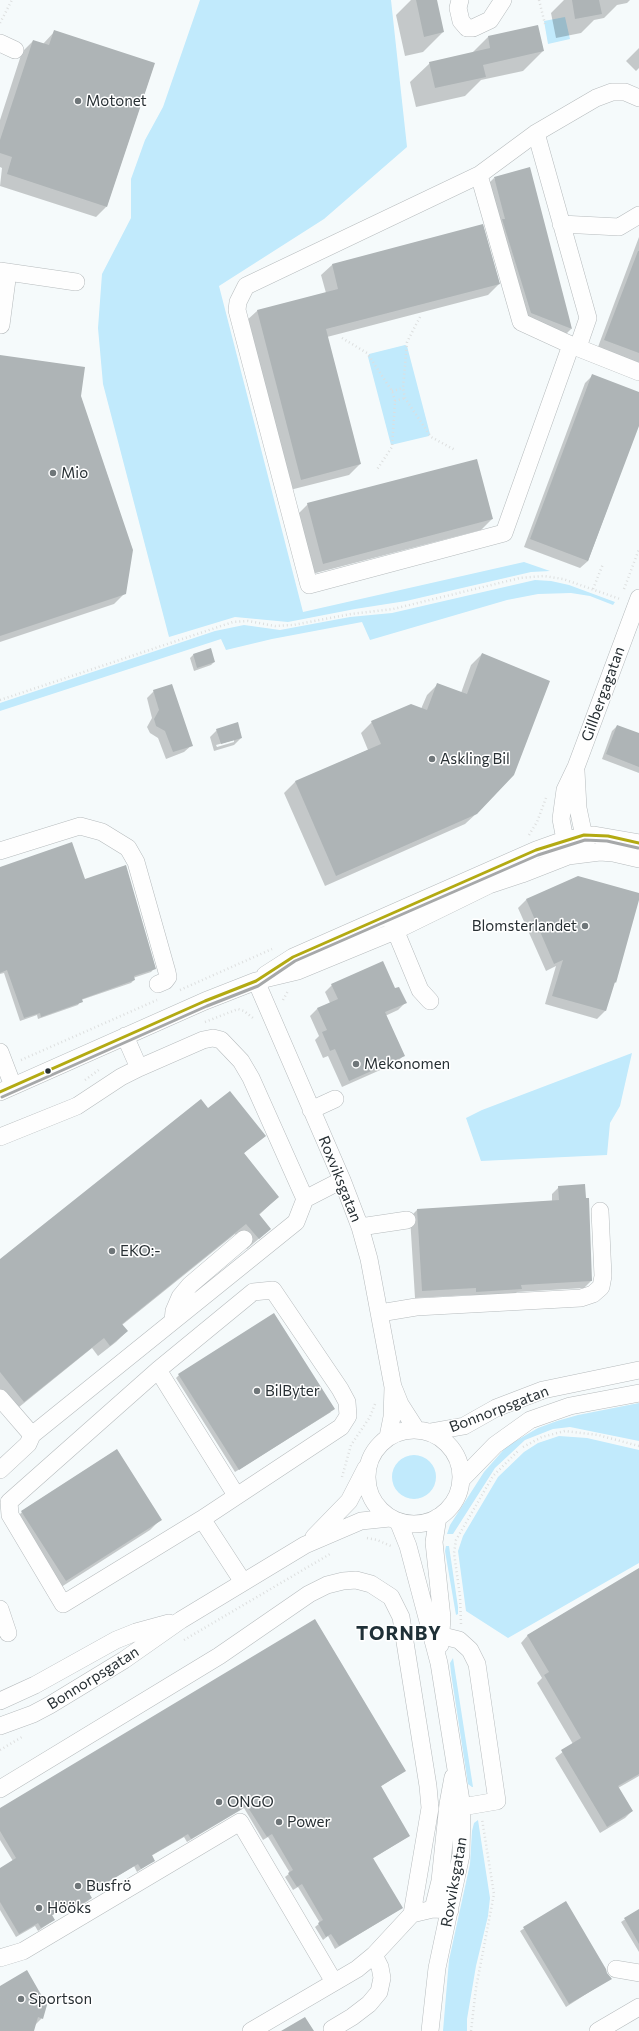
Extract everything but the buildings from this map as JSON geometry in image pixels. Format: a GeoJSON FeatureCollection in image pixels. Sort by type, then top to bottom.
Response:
{"type":"FeatureCollection","features":[{"type":"Feature","properties":{"kind":"street"},"geometry":{"type":"LineString","coordinates":[[460,0],[458,8],[461,21],[467,28],[473,28],[490,20],[503,0]]}},
{"type":"Feature","properties":{"kind":"street"},"geometry":{"type":"LineString","coordinates":[[536,133],[588,318],[575,346],[504,533],[309,585],[237,310],[242,293],[246,286],[479,175],[536,133],[596,98],[612,92],[625,92],[639,98]]}},
{"type":"Feature","properties":{"kind":"street"},"geometry":{"type":"LineString","coordinates":[[479,175],[521,322],[639,372]]}},
{"type":"Feature","properties":{"kind":"street"},"geometry":{"type":"LineString","coordinates":[[561,224],[619,227],[639,215]]}},
{"type":"Feature","properties":{"kind":"street"},"geometry":{"type":"LineString","coordinates":[[1,325],[4,272],[76,282]]}},
{"type":"Feature","properties":{"kind":"street","name":"Gillbergagatan"},"geometry":{"type":"LineString","coordinates":[[566,848],[561,819],[565,790],[576,767],[639,598]]}},
{"type":"Feature","properties":{"kind":"street","name":"Gillbergagatan"},"geometry":{"type":"LineString","coordinates":[[576,767],[576,787],[587,852]]}},
{"type":"Feature","properties":{"kind":"street"},"geometry":{"type":"LineString","coordinates":[[0,851],[80,826],[102,832],[128,848],[136,862],[167,972],[168,977],[161,991]]}},
{"type":"Feature","properties":{"kind":"street"},"geometry":{"type":"LineString","coordinates":[[3,1060],[7,1089],[205,1001],[256,981],[298,971],[395,931],[489,885],[522,874],[566,848],[584,835],[608,836],[639,843]]}},
{"type":"Feature","properties":{"kind":"street"},"geometry":{"type":"LineString","coordinates":[[256,981],[293,957],[536,850],[566,848],[587,852],[613,853],[639,859]]}},
{"type":"Feature","properties":{"kind":"street"},"geometry":{"type":"LineString","coordinates":[[388,915],[420,990],[430,1000]]}},
{"type":"Feature","properties":{"kind":"street","name":"Roxviksgatan"},"geometry":{"type":"LineString","coordinates":[[256,981],[342,1180],[360,1227],[369,1259],[393,1387],[392,1418],[388,1437]]}},
{"type":"Feature","properties":{"kind":"street"},"geometry":{"type":"LineString","coordinates":[[125,1036],[139,1068]]}},
{"type":"Feature","properties":{"kind":"street"},"geometry":{"type":"LineString","coordinates":[[0,1137],[77,1106],[121,1077],[203,1040],[213,1038],[221,1040],[241,1061],[251,1078],[306,1199]]}},
{"type":"Feature","properties":{"kind":"street"},"geometry":{"type":"LineString","coordinates":[[311,1110],[335,1099]]}},
{"type":"Feature","properties":{"kind":"street"},"geometry":{"type":"LineString","coordinates":[[0,1470],[23,1449],[32,1435],[296,1222],[306,1199],[342,1180]]}},
{"type":"Feature","properties":{"kind":"street"},"geometry":{"type":"LineString","coordinates":[[380,1313],[416,1307],[581,1298],[593,1294],[601,1287],[603,1276],[600,1211]]}},
{"type":"Feature","properties":{"kind":"street"},"geometry":{"type":"LineString","coordinates":[[360,1227],[407,1220]]}},
{"type":"Feature","properties":{"kind":"street"},"geometry":{"type":"LineString","coordinates":[[174,1321],[174,1311],[180,1297],[190,1285],[244,1239]]}},
{"type":"Feature","properties":{"kind":"street"},"geometry":{"type":"LineString","coordinates":[[273,1290],[340,1389],[347,1402],[348,1416],[341,1427],[236,1495],[202,1519],[63,1604],[10,1515],[9,1502],[158,1370],[253,1292],[273,1290]]}},
{"type":"Feature","properties":{"kind":"street"},"geometry":{"type":"LineString","coordinates":[[158,1370],[236,1495]]}},
{"type":"Feature","properties":{"kind":"street","name":"Bonnorpsgatan"},"geometry":{"type":"LineString","coordinates":[[423,1431],[464,1426],[496,1408],[543,1390],[639,1370]]}},
{"type":"Feature","properties":{"kind":"street","name":"Roxviksgatan"},"geometry":{"type":"LineString","coordinates":[[393,1387],[400,1404],[423,1431]]}},
{"type":"Feature","properties":{"kind":"street","name":"Bonnorpsgatan"},"geometry":{"type":"LineString","coordinates":[[460,1480],[495,1444],[530,1420],[570,1406],[639,1393]]}},
{"type":"Feature","properties":{"kind":"street"},"geometry":{"type":"LineString","coordinates":[[0,1398],[32,1435]]}},
{"type":"Feature","properties":{"kind":"street"},"geometry":{"type":"LineString","coordinates":[[403,1430],[423,1431],[446,1442],[452,1450],[460,1468],[460,1480],[456,1497],[448,1509],[438,1517],[427,1522],[414,1524],[394,1519],[377,1506],[367,1485],[367,1472],[370,1460],[378,1446],[388,1437],[403,1430]]}},
{"type":"Feature","properties":{"kind":"street","name":"Bonnorpsgatan"},"geometry":{"type":"LineString","coordinates":[[305,1545],[349,1501],[370,1460]]}},
{"type":"Feature","properties":{"kind":"street","name":"Roxviksgatan"},"geometry":{"type":"LineString","coordinates":[[436,1634],[442,1618],[434,1542],[438,1517]]}},
{"type":"Feature","properties":{"kind":"street"},"geometry":{"type":"LineString","coordinates":[[202,1519],[243,1582]]}},
{"type":"Feature","properties":{"kind":"street","name":"Roxviksgatan"},"geometry":{"type":"LineString","coordinates":[[394,1519],[408,1546],[436,1634],[439,1663],[462,1807],[461,1855],[437,1968],[430,2031]]}},
{"type":"Feature","properties":{"kind":"street","name":"Bonnorpsgatan"},"geometry":{"type":"LineString","coordinates":[[0,1726],[33,1714],[50,1705],[124,1660],[181,1620],[305,1545],[361,1521],[394,1519]]}},
{"type":"Feature","properties":{"kind":"street"},"geometry":{"type":"LineString","coordinates":[[0,1790],[219,1656],[309,1594],[326,1585],[356,1580],[371,1584],[391,1597],[401,1617],[428,1786],[430,1808],[412,1914],[374,1955],[356,1969],[251,2031]]}},
{"type":"Feature","properties":{"kind":"street"},"geometry":{"type":"LineString","coordinates":[[0,1609],[8,1633]]}},
{"type":"Feature","properties":{"kind":"street","name":"Bonnorpsgatan"},"geometry":{"type":"LineString","coordinates":[[0,1701],[35,1685],[116,1640],[136,1632],[181,1620]]}},
{"type":"Feature","properties":{"kind":"street"},"geometry":{"type":"LineString","coordinates":[[436,1634],[459,1640],[470,1650],[476,1664],[497,1801],[462,1807]]}},
{"type":"Feature","properties":{"kind":"street"},"geometry":{"type":"LineString","coordinates":[[433,1909],[440,1881],[448,1804],[456,1765]]}},
{"type":"Feature","properties":{"kind":"street"},"geometry":{"type":"LineString","coordinates":[[0,1958],[8,1957],[23,1951],[240,1822],[334,1982]]}},
{"type":"Feature","properties":{"kind":"street"},"geometry":{"type":"LineString","coordinates":[[412,1914],[433,1909],[450,1910]]}},
{"type":"Feature","properties":{"kind":"street"},"geometry":{"type":"LineString","coordinates":[[332,2029],[352,2017],[369,2004],[379,1992],[382,1978],[380,1967],[374,1955]]}},
{"type":"Feature","properties":{"kind":"street"},"geometry":{"type":"LineString","coordinates":[[616,1969],[639,1973]]}},
{"type":"Feature","properties":{"kind":"street"},"geometry":{"type":"LineString","coordinates":[[598,2031],[639,2007]]}},
{"type":"Feature","properties":{"kind":"path"},"geometry":{"type":"LineString","coordinates":[[0,23],[12,0]]}},
{"type":"Feature","properties":{"kind":"path"},"geometry":{"type":"LineString","coordinates":[[539,0],[545,24]]}},
{"type":"Feature","properties":{"kind":"path"},"geometry":{"type":"LineString","coordinates":[[420,317],[407,342],[403,388],[405,398],[431,437],[455,450]]}},
{"type":"Feature","properties":{"kind":"path"},"geometry":{"type":"LineString","coordinates":[[342,338],[368,353],[392,391],[395,401],[392,447],[376,471]]}},
{"type":"Feature","properties":{"kind":"path"},"geometry":{"type":"LineString","coordinates":[[392,391],[403,388]]}},
{"type":"Feature","properties":{"kind":"path"},"geometry":{"type":"LineString","coordinates":[[395,401],[405,398]]}},
{"type":"Feature","properties":{"kind":"path"},"geometry":{"type":"LineString","coordinates":[[618,604],[639,549]]}},
{"type":"Feature","properties":{"kind":"path"},"geometry":{"type":"LineString","coordinates":[[593,589],[603,564]]}},
{"type":"Feature","properties":{"kind":"path"},"geometry":{"type":"LineString","coordinates":[[0,700],[233,622],[248,622],[275,626],[292,625],[351,614],[392,609],[520,578],[544,576],[563,578],[620,599]]}},
{"type":"Feature","properties":{"kind":"path"},"geometry":{"type":"LineString","coordinates":[[525,837],[534,829],[547,796]]}},
{"type":"Feature","properties":{"kind":"path"},"geometry":{"type":"LineString","coordinates":[[178,991],[273,949]]}},
{"type":"Feature","properties":{"kind":"path"},"geometry":{"type":"LineString","coordinates":[[3,1060],[161,991]]}},
{"type":"Feature","properties":{"kind":"path"},"geometry":{"type":"LineString","coordinates":[[349,1501],[342,1485],[346,1459],[351,1445],[370,1418],[376,1401]]}},
{"type":"Feature","properties":{"kind":"path"},"geometry":{"type":"LineString","coordinates":[[361,1521],[369,1538]]}},
{"type":"Feature","properties":{"kind":"path"},"geometry":{"type":"LineString","coordinates":[[363,1539],[369,1538],[394,1547],[408,1546]]}},
{"type":"Feature","properties":{"kind":"path"},"geometry":{"type":"LineString","coordinates":[[434,1542],[456,1540]]}},
{"type":"Feature","properties":{"kind":"path"},"geometry":{"type":"LineString","coordinates":[[183,1640],[336,1550]]}},
{"type":"Feature","properties":{"kind":"path"},"geometry":{"type":"LineString","coordinates":[[0,1750],[27,1734]]}},
{"type":"Feature","properties":{"kind":"shaded area"},"geometry":{"type":"Polygon","coordinates":[[[200,0],[391,0],[407,147],[324,219],[219,286],[303,612],[524,562],[550,571],[531,572],[406,601],[288,622],[235,617],[169,637],[103,384],[98,328],[102,274],[131,218],[131,179],[145,140],[163,107],[200,0]]]}},
{"type":"Feature","properties":{"kind":"shaded area"},"geometry":{"type":"Polygon","coordinates":[[[565,17],[570,39],[548,44],[544,21],[565,17]]]}},
{"type":"Feature","properties":{"kind":"shaded area"},"geometry":{"type":"Polygon","coordinates":[[[405,345],[407,346],[430,434],[429,436],[391,445],[368,357],[369,354],[405,345]]]}},
{"type":"Feature","properties":{"kind":"shaded area"},"geometry":{"type":"Polygon","coordinates":[[[535,580],[551,581],[569,585],[615,602],[613,605],[590,596],[571,593],[538,594],[507,600],[370,640],[362,622],[272,639],[226,650],[221,639],[0,711],[0,703],[215,631],[244,625],[280,630],[350,617],[392,613],[535,580]]]}},
{"type":"Feature","properties":{"kind":"shaded area"},"geometry":{"type":"Polygon","coordinates":[[[632,1053],[620,1106],[610,1123],[607,1155],[481,1161],[466,1118],[482,1110],[632,1053]]]}},
{"type":"Feature","properties":{"kind":"shaded area"},"geometry":{"type":"Polygon","coordinates":[[[639,1403],[639,1441],[570,1427],[553,1429],[525,1440],[495,1468],[453,1534],[447,1534],[450,1525],[484,1472],[507,1446],[538,1428],[557,1421],[578,1415],[639,1403]]]}},
{"type":"Feature","properties":{"kind":"shaded area"},"geometry":{"type":"Polygon","coordinates":[[[559,1436],[587,1438],[639,1450],[639,1563],[508,1638],[466,1611],[458,1551],[463,1536],[498,1477],[524,1452],[538,1443],[559,1436]]]}},
{"type":"Feature","properties":{"kind":"shaded area"},"geometry":{"type":"Polygon","coordinates":[[[414,1455],[426,1459],[432,1465],[436,1477],[432,1489],[426,1495],[414,1499],[402,1495],[396,1489],[392,1477],[396,1465],[402,1459],[414,1455]]]}},
{"type":"Feature","properties":{"kind":"shaded area"},"geometry":{"type":"Polygon","coordinates":[[[446,1546],[449,1546],[458,1607],[458,1614],[456,1615],[445,1551],[446,1546]]]}},
{"type":"Feature","properties":{"kind":"shaded area"},"geometry":{"type":"Polygon","coordinates":[[[453,1658],[473,1787],[468,1784],[451,1673],[450,1663],[453,1658]]]}},
{"type":"Feature","properties":{"kind":"shaded area"},"geometry":{"type":"Polygon","coordinates":[[[478,1820],[490,1898],[488,1916],[476,1966],[467,2019],[467,2031],[443,2031],[449,1960],[470,1864],[472,1831],[474,1823],[478,1820]]]}},
{"type":"Feature","properties":{"kind":"transit line"},"geometry":{"type":"LineString","coordinates":[[0,1092],[205,1001],[256,981],[293,957],[536,850],[584,835],[608,836],[639,843]]}},
{"type":"Feature","properties":{"kind":"transit line"},"geometry":{"type":"LineString","coordinates":[[2,1097],[207,1006],[258,986],[295,961],[538,855],[585,840],[607,841],[638,848]]}},
{"type":"Feature","properties":{"kind":"place","name":"Motonet"},"geometry":{"type":"Point","coordinates":[78,101]}},
{"type":"Feature","properties":{"kind":"place","name":"Mio"},"geometry":{"type":"Point","coordinates":[53,473]}},
{"type":"Feature","properties":{"kind":"place","name":"Askling Bil"},"geometry":{"type":"Point","coordinates":[432,759]}},
{"type":"Feature","properties":{"kind":"place","name":"Blomsterlandet"},"geometry":{"type":"Point","coordinates":[585,926]}},
{"type":"Feature","properties":{"kind":"place","name":"Mekonomen"},"geometry":{"type":"Point","coordinates":[356,1064]}},
{"type":"Feature","properties":{"kind":"place","name":"EKO:-"},"geometry":{"type":"Point","coordinates":[112,1251]}},
{"type":"Feature","properties":{"kind":"place","name":"BilByter"},"geometry":{"type":"Point","coordinates":[257,1391]}},
{"type":"Feature","properties":{"kind":"place","name":"ONGO"},"geometry":{"type":"Point","coordinates":[219,1802]}},
{"type":"Feature","properties":{"kind":"place","name":"Power"},"geometry":{"type":"Point","coordinates":[279,1822]}},
{"type":"Feature","properties":{"kind":"place","name":"Busfrö"},"geometry":{"type":"Point","coordinates":[78,1886]}},
{"type":"Feature","properties":{"kind":"place","name":"Hööks"},"geometry":{"type":"Point","coordinates":[39,1908]}},
{"type":"Feature","properties":{"kind":"place","name":"Sportson"},"geometry":{"type":"Point","coordinates":[21,1999]}},
{"type":"Feature","properties":{"kind":"district","name":"TORNBY"},"geometry":{"type":"Point","coordinates":[399,1634]}}]}
